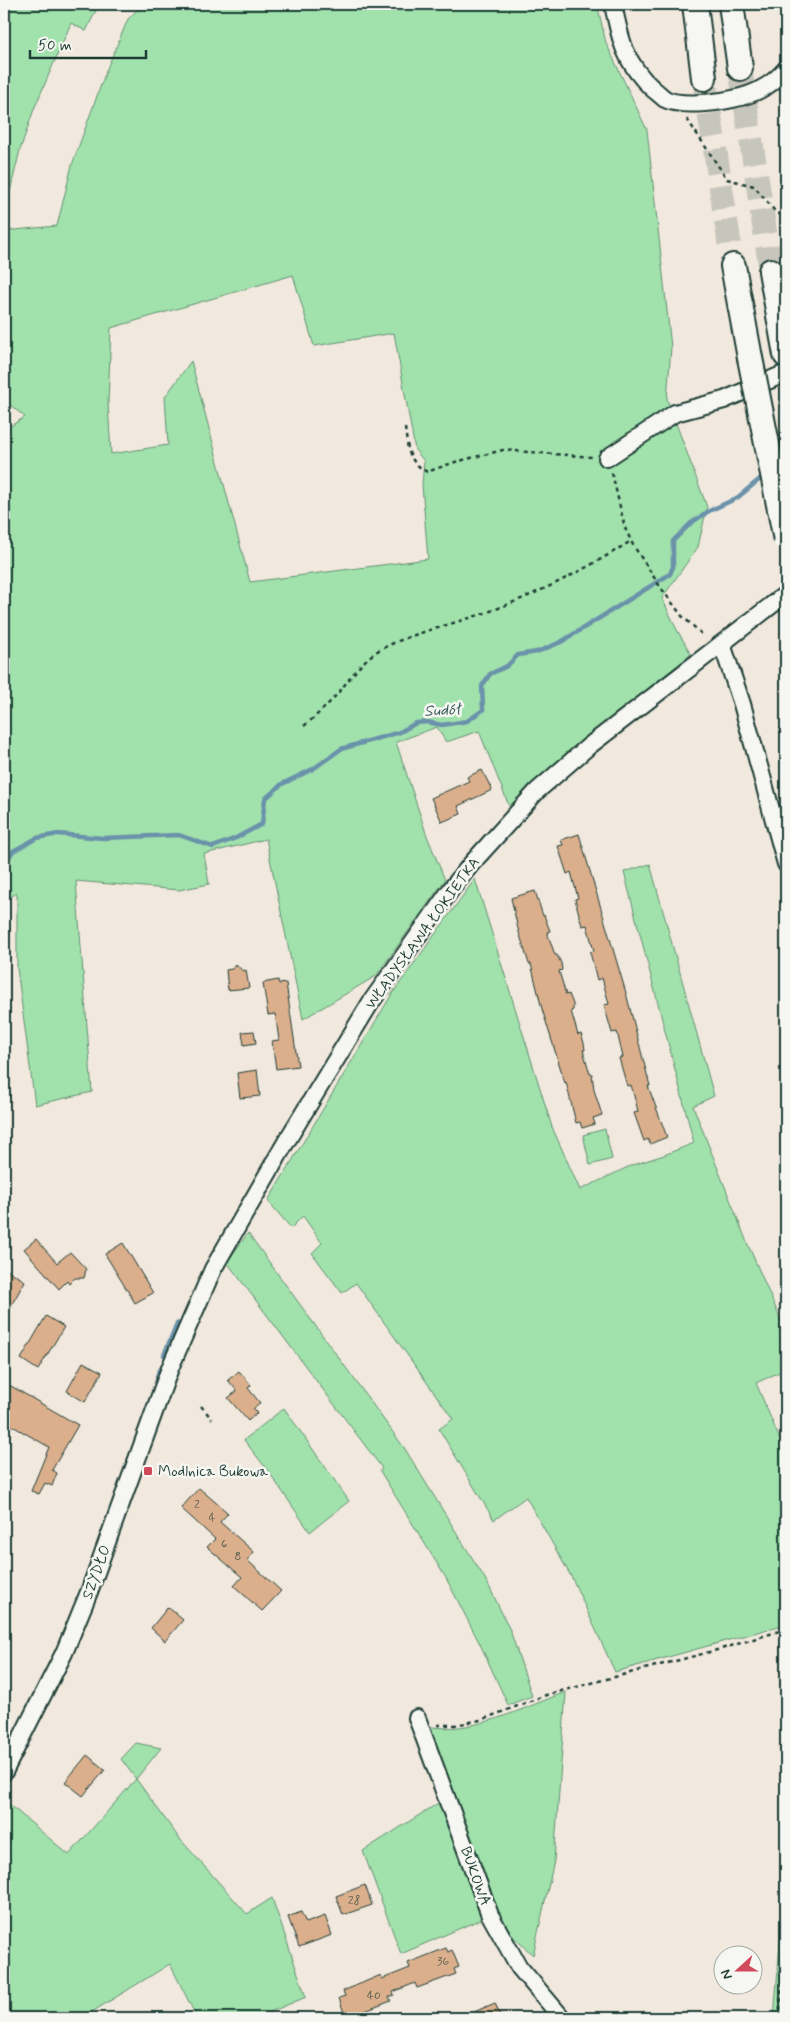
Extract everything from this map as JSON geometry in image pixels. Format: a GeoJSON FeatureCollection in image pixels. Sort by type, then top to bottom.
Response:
{"type":"FeatureCollection","features":[{"type":"Feature","properties":{"kind":"highway"},"geometry":{"type":"LineString","coordinates":[[694,4],[704,78]]}},
{"type":"Feature","properties":{"kind":"highway"},"geometry":{"type":"LineString","coordinates":[[731,4],[740,68]]}},
{"type":"Feature","properties":{"kind":"highway"},"geometry":{"type":"LineString","coordinates":[[733,266],[786,540]]}},
{"type":"Feature","properties":{"kind":"highway"},"geometry":{"type":"LineString","coordinates":[[771,272],[786,356]]}},
{"type":"Feature","properties":{"kind":"street"},"geometry":{"type":"LineString","coordinates":[[613,4],[619,38],[631,64],[647,83],[666,99],[700,104],[737,98],[762,90],[786,69]]}},
{"type":"Feature","properties":{"kind":"street"},"geometry":{"type":"LineString","coordinates":[[607,458],[675,413],[724,400],[786,373]]}},
{"type":"Feature","properties":{"kind":"street","name":"WŁADYSŁAWA ŁOKIETKA"},"geometry":{"type":"LineString","coordinates":[[172,1365],[212,1269],[281,1150],[371,1002],[452,888],[472,863],[537,792],[589,746],[786,594]]}},
{"type":"Feature","properties":{"kind":"street"},"geometry":{"type":"LineString","coordinates":[[719,646],[742,704],[786,864]]}},
{"type":"Feature","properties":{"kind":"street","name":"SZYDŁO"},"geometry":{"type":"LineString","coordinates":[[4,1772],[64,1653],[89,1592],[172,1365]]}},
{"type":"Feature","properties":{"kind":"street","name":"BUKOWA"},"geometry":{"type":"LineString","coordinates":[[417,1718],[490,1915],[519,1967],[562,2018]]}},
{"type":"Feature","properties":{"kind":"path"},"geometry":{"type":"LineString","coordinates":[[674,100],[727,178],[754,186],[774,210],[786,219]]}},
{"type":"Feature","properties":{"kind":"path"},"geometry":{"type":"LineString","coordinates":[[405,428],[408,450],[414,464],[427,472],[455,462],[503,450],[607,458],[614,479],[625,528],[631,541],[682,616],[719,646]]}},
{"type":"Feature","properties":{"kind":"path"},"geometry":{"type":"LineString","coordinates":[[304,726],[322,711],[363,661],[381,649],[421,633],[486,613],[536,592],[595,564],[631,541]]}},
{"type":"Feature","properties":{"kind":"path"},"geometry":{"type":"LineString","coordinates":[[202,1406],[212,1419]]}},
{"type":"Feature","properties":{"kind":"path"},"geometry":{"type":"LineString","coordinates":[[417,1718],[439,1726],[481,1720],[556,1692],[722,1649],[786,1629]]}},
{"type":"Feature","properties":{"kind":"path"},"geometry":{"type":"LineString","coordinates":[[780,2018],[786,1942]]}},
{"type":"Feature","properties":{"kind":"green space"},"geometry":{"type":"Polygon","coordinates":[[[4,4],[99,4],[86,31],[71,23],[34,109],[20,150],[4,216],[4,4]]]}},
{"type":"Feature","properties":{"kind":"green space"},"geometry":{"type":"Polygon","coordinates":[[[143,4],[597,4],[606,43],[647,130],[671,347],[667,399],[707,507],[698,547],[662,598],[691,654],[559,761],[509,806],[479,731],[446,742],[437,727],[396,742],[427,836],[445,880],[376,976],[303,1019],[266,839],[204,854],[209,884],[179,890],[76,881],[92,1092],[35,1105],[17,968],[17,893],[4,901],[4,430],[25,417],[4,400],[4,231],[57,226],[72,165],[106,71],[128,19],[143,4]],[[293,275],[111,328],[108,403],[111,454],[168,445],[165,397],[191,361],[250,582],[428,559],[422,485],[424,461],[415,450],[394,333],[314,346],[293,275]]]}},
{"type":"Feature","properties":{"kind":"green space"},"geometry":{"type":"Polygon","coordinates":[[[650,864],[714,1096],[693,1106],[746,1240],[786,1332],[786,1369],[756,1383],[786,1454],[786,1624],[615,1672],[572,1578],[526,1497],[494,1520],[439,1429],[453,1419],[356,1283],[342,1293],[312,1253],[322,1243],[303,1216],[291,1228],[268,1201],[392,994],[475,879],[552,1127],[580,1190],[630,1166],[694,1143],[624,872],[650,864]]]}},
{"type":"Feature","properties":{"kind":"green space"},"geometry":{"type":"Polygon","coordinates":[[[605,1129],[612,1159],[590,1165],[583,1135],[605,1129]]]}},
{"type":"Feature","properties":{"kind":"green space"},"geometry":{"type":"Polygon","coordinates":[[[248,1233],[405,1449],[487,1582],[510,1630],[532,1696],[508,1705],[480,1644],[446,1578],[380,1471],[382,1468],[227,1262],[248,1233]]]}},
{"type":"Feature","properties":{"kind":"green space"},"geometry":{"type":"Polygon","coordinates":[[[284,1408],[349,1501],[310,1532],[269,1472],[244,1440],[284,1408]]]}},
{"type":"Feature","properties":{"kind":"green space"},"geometry":{"type":"Polygon","coordinates":[[[566,1692],[554,1861],[533,1955],[507,1931],[488,1895],[426,1726],[462,1727],[479,1723],[515,1712],[566,1692]]]}},
{"type":"Feature","properties":{"kind":"green space"},"geometry":{"type":"Polygon","coordinates":[[[136,1743],[161,1748],[136,1779],[121,1759],[136,1743]]]}},
{"type":"Feature","properties":{"kind":"green space"},"geometry":{"type":"Polygon","coordinates":[[[136,1779],[179,1838],[247,1914],[272,1898],[306,1997],[256,2018],[197,2018],[170,1964],[82,2018],[4,2018],[4,1800],[69,1855],[136,1779]]]}},
{"type":"Feature","properties":{"kind":"green space"},"geometry":{"type":"Polygon","coordinates":[[[443,1800],[486,1917],[401,1954],[363,1851],[443,1800]]]}},
{"type":"Feature","properties":{"kind":"green space"},"geometry":{"type":"Polygon","coordinates":[[[786,1868],[786,2018],[774,2018],[786,1868]]]}},
{"type":"Feature","properties":{"kind":"building"},"geometry":{"type":"Polygon","coordinates":[[[482,770],[492,790],[458,806],[461,814],[442,822],[431,798],[469,781],[467,777],[482,770]]]}},
{"type":"Feature","properties":{"kind":"building"},"geometry":{"type":"Polygon","coordinates":[[[579,834],[626,993],[650,1086],[648,1086],[667,1137],[650,1144],[648,1139],[644,1141],[634,1113],[638,1112],[637,1107],[631,1085],[627,1086],[619,1058],[623,1057],[617,1032],[612,1033],[604,1005],[609,1004],[602,978],[597,980],[590,952],[594,951],[587,925],[582,926],[575,899],[578,898],[571,872],[567,874],[558,846],[563,845],[561,840],[579,834]]]}},
{"type":"Feature","properties":{"kind":"building"},"geometry":{"type":"Polygon","coordinates":[[[535,891],[550,931],[547,932],[555,955],[557,955],[561,963],[562,970],[559,971],[566,995],[569,994],[573,1004],[573,1010],[571,1011],[578,1035],[581,1034],[584,1043],[585,1050],[583,1050],[590,1074],[592,1073],[594,1090],[602,1115],[593,1118],[595,1124],[582,1128],[580,1122],[576,1123],[566,1082],[542,1009],[531,964],[529,964],[518,929],[511,898],[535,891]]]}},
{"type":"Feature","properties":{"kind":"building"},"geometry":{"type":"Polygon","coordinates":[[[235,964],[243,971],[246,970],[249,988],[228,990],[226,970],[232,969],[235,964]]]}},
{"type":"Feature","properties":{"kind":"building"},"geometry":{"type":"Polygon","coordinates":[[[278,980],[279,984],[286,983],[298,1066],[276,1069],[272,1041],[279,1040],[277,1026],[275,1014],[268,1015],[263,983],[278,980]]]}},
{"type":"Feature","properties":{"kind":"building"},"geometry":{"type":"Polygon","coordinates":[[[254,1031],[256,1043],[244,1045],[242,1032],[254,1031]]]}},
{"type":"Feature","properties":{"kind":"building"},"geometry":{"type":"Polygon","coordinates":[[[257,1070],[260,1096],[240,1098],[237,1073],[257,1070]]]}},
{"type":"Feature","properties":{"kind":"building"},"geometry":{"type":"Polygon","coordinates":[[[36,1239],[57,1263],[70,1252],[86,1269],[84,1278],[75,1278],[69,1284],[67,1281],[59,1289],[24,1249],[36,1239]]]}},
{"type":"Feature","properties":{"kind":"building"},"geometry":{"type":"Polygon","coordinates":[[[123,1243],[153,1293],[135,1303],[105,1254],[123,1243]]]}},
{"type":"Feature","properties":{"kind":"building"},"geometry":{"type":"Polygon","coordinates":[[[4,1268],[25,1281],[4,1318],[4,1268]]]}},
{"type":"Feature","properties":{"kind":"building"},"geometry":{"type":"Polygon","coordinates":[[[46,1316],[64,1327],[38,1370],[21,1359],[46,1316]]]}},
{"type":"Feature","properties":{"kind":"building"},"geometry":{"type":"Polygon","coordinates":[[[83,1362],[102,1372],[85,1402],[67,1391],[83,1362]]]}},
{"type":"Feature","properties":{"kind":"building"},"geometry":{"type":"Polygon","coordinates":[[[239,1371],[251,1385],[248,1388],[260,1403],[253,1409],[257,1413],[248,1421],[228,1398],[237,1391],[228,1380],[239,1371]]]}},
{"type":"Feature","properties":{"kind":"building"},"geometry":{"type":"Polygon","coordinates":[[[4,1382],[78,1425],[52,1470],[57,1473],[52,1486],[45,1483],[39,1494],[31,1491],[49,1447],[4,1421],[4,1382]]]}},
{"type":"Feature","properties":{"kind":"building"},"geometry":{"type":"Polygon","coordinates":[[[199,1488],[228,1513],[220,1522],[254,1552],[247,1560],[281,1591],[262,1611],[234,1586],[242,1577],[207,1547],[215,1539],[181,1508],[199,1488]]]}},
{"type":"Feature","properties":{"kind":"building"},"geometry":{"type":"Polygon","coordinates":[[[168,1607],[183,1620],[165,1641],[151,1628],[168,1607]]]}},
{"type":"Feature","properties":{"kind":"building"},"geometry":{"type":"Polygon","coordinates":[[[87,1755],[105,1770],[83,1796],[65,1782],[87,1755]]]}},
{"type":"Feature","properties":{"kind":"building"},"geometry":{"type":"Polygon","coordinates":[[[365,1885],[372,1905],[343,1915],[336,1896],[365,1885]]]}},
{"type":"Feature","properties":{"kind":"building"},"geometry":{"type":"Polygon","coordinates":[[[301,1912],[306,1923],[325,1916],[332,1935],[299,1947],[288,1917],[301,1912]]]}},
{"type":"Feature","properties":{"kind":"building"},"geometry":{"type":"Polygon","coordinates":[[[446,1948],[448,1952],[452,1950],[459,1967],[454,1969],[456,1974],[417,1988],[415,1983],[393,1992],[394,1995],[389,1997],[391,2001],[352,2016],[350,2011],[344,2013],[339,1998],[345,1996],[343,1991],[381,1975],[382,1979],[410,1968],[408,1963],[446,1948]]]}},
{"type":"Feature","properties":{"kind":"building"},"geometry":{"type":"Polygon","coordinates":[[[495,2003],[501,2018],[460,2018],[495,2003]]]}},
{"type":"Feature","properties":{"kind":"waterway","name":"Sudół"},"geometry":{"type":"LineString","coordinates":[[779,459],[786,451]]}},
{"type":"Feature","properties":{"kind":"waterway","name":"Sudół"},"geometry":{"type":"LineString","coordinates":[[4,865],[13,851],[37,838],[58,834],[102,838],[179,835],[213,847],[236,838],[262,824],[265,799],[282,784],[313,769],[341,749],[400,732],[416,723],[427,722],[442,725],[467,721],[483,710],[482,686],[490,674],[507,666],[518,655],[537,652],[561,642],[670,574],[673,567],[673,541],[691,523],[709,511],[737,498],[766,474]]}},
{"type":"Feature","properties":{"kind":"waterway"},"geometry":{"type":"LineString","coordinates":[[164,1355],[177,1323]]}},
{"type":"Feature","properties":{"kind":"waterway"},"geometry":{"type":"LineString","coordinates":[[157,1377],[159,1370]]}},
{"type":"Feature","properties":{"kind":"tunnel"},"geometry":{"type":"LineString","coordinates":[[740,68],[771,271]]}},
{"type":"Feature","properties":{"kind":"tunnel"},"geometry":{"type":"LineString","coordinates":[[704,78],[733,266]]}},
{"type":"Feature","properties":{"kind":"place","name":"Modlnica Bukowa"},"geometry":{"type":"Point","coordinates":[148,1471]}}]}
